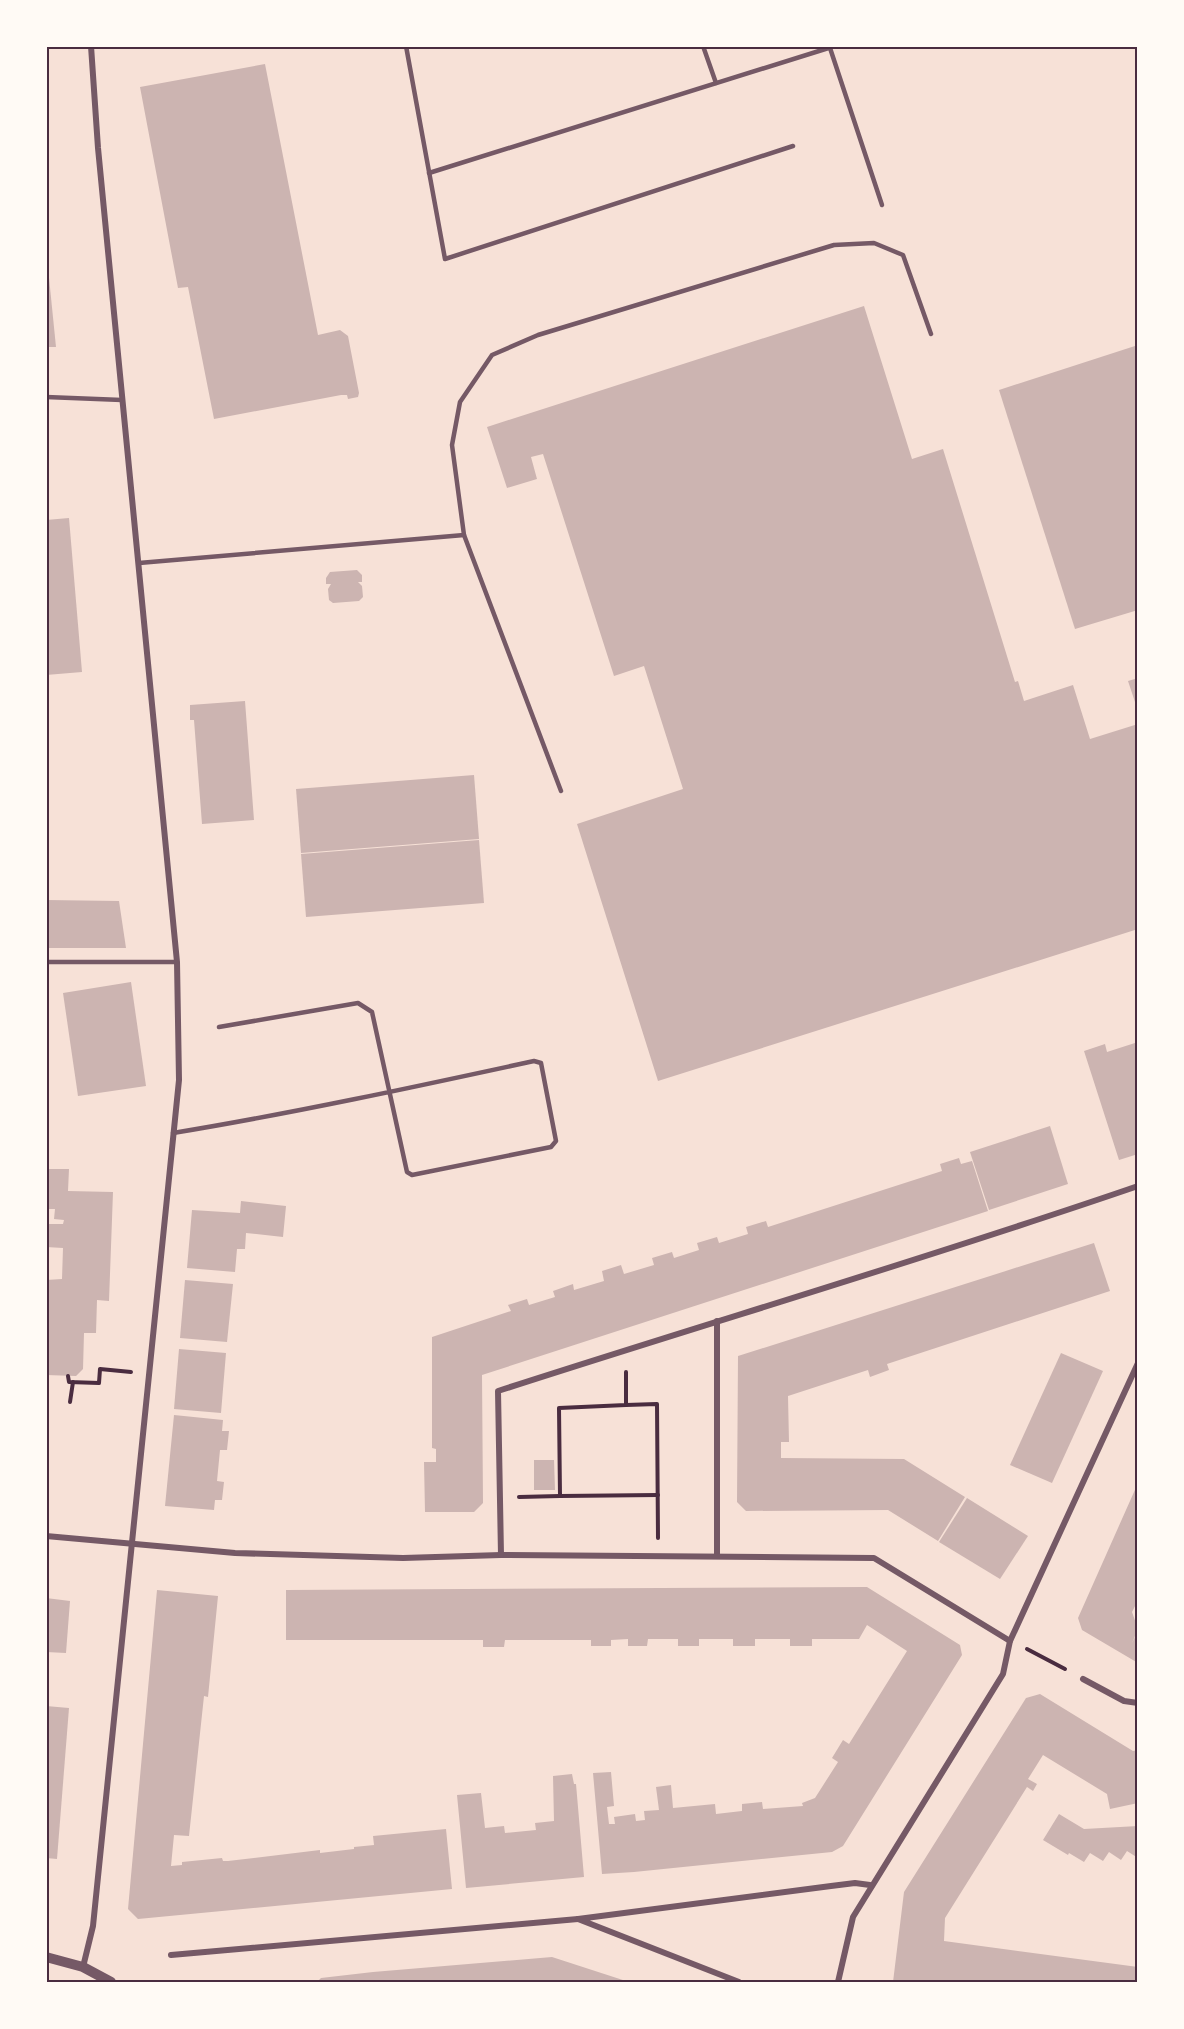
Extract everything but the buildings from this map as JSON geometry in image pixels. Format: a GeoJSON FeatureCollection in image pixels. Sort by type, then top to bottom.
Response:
{"type":"FeatureCollection","features":[{"type":"Feature","properties":{"kind":"street"},"geometry":{"type":"LineString","coordinates":[[83,1967],[93,1926],[179,1080],[177,962],[98,148],[91,46]]}},
{"type":"Feature","properties":{"kind":"street"},"geometry":{"type":"LineString","coordinates":[[501,1555],[498,1391],[996,1235],[1137,1186]]}},
{"type":"Feature","properties":{"kind":"street"},"geometry":{"type":"LineString","coordinates":[[717,1322],[717,1556]]}},
{"type":"Feature","properties":{"kind":"street"},"geometry":{"type":"LineString","coordinates":[[838,1983],[853,1917],[870,1885],[1003,1674],[1010,1641],[1137,1363]]}},
{"type":"Feature","properties":{"kind":"street"},"geometry":{"type":"LineString","coordinates":[[46,1536],[132,1546],[235,1553],[403,1558],[501,1555],[874,1558],[1010,1641]]}},
{"type":"Feature","properties":{"kind":"street"},"geometry":{"type":"LineString","coordinates":[[1083,1679],[1124,1701],[1137,1703]]}},
{"type":"Feature","properties":{"kind":"street"},"geometry":{"type":"LineString","coordinates":[[171,1955],[578,1919],[855,1883],[870,1885]]}},
{"type":"Feature","properties":{"kind":"street"},"geometry":{"type":"LineString","coordinates":[[578,1919],[739,1983]]}},
{"type":"Feature","properties":{"kind":"street"},"geometry":{"type":"LineString","coordinates":[[46,1958],[83,1967],[111,1983]]}},
{"type":"Feature","properties":{"kind":"lane"},"geometry":{"type":"LineString","coordinates":[[406,46],[445,259],[793,146]]}},
{"type":"Feature","properties":{"kind":"lane"},"geometry":{"type":"LineString","coordinates":[[703,46],[716,83]]}},
{"type":"Feature","properties":{"kind":"lane"},"geometry":{"type":"LineString","coordinates":[[429,172],[832,47],[882,205]]}},
{"type":"Feature","properties":{"kind":"lane"},"geometry":{"type":"LineString","coordinates":[[561,791],[464,535],[452,445],[460,402],[492,355],[538,336],[834,245],[874,243],[903,255],[932,334]]}},
{"type":"Feature","properties":{"kind":"lane"},"geometry":{"type":"LineString","coordinates":[[46,397],[122,400]]}},
{"type":"Feature","properties":{"kind":"lane"},"geometry":{"type":"LineString","coordinates":[[139,563],[464,535]]}},
{"type":"Feature","properties":{"kind":"lane"},"geometry":{"type":"LineString","coordinates":[[46,962],[177,962]]}},
{"type":"Feature","properties":{"kind":"lane"},"geometry":{"type":"LineString","coordinates":[[173,1134],[389,1092],[534,1061],[541,1063],[556,1141],[551,1147],[412,1175],[407,1172],[389,1092],[372,1012],[358,1003],[219,1027]]}},
{"type":"Feature","properties":{"kind":"path"},"geometry":{"type":"LineString","coordinates":[[625,1350],[626,1405]]}},
{"type":"Feature","properties":{"kind":"path"},"geometry":{"type":"LineString","coordinates":[[68,1376],[69,1382],[99,1383],[100,1369],[120,1371]]}},
{"type":"Feature","properties":{"kind":"path"},"geometry":{"type":"LineString","coordinates":[[70,1402],[73,1382]]}},
{"type":"Feature","properties":{"kind":"path"},"geometry":{"type":"LineString","coordinates":[[560,1496],[560,1408],[657,1404],[657,1556]]}},
{"type":"Feature","properties":{"kind":"path"},"geometry":{"type":"LineString","coordinates":[[500,1498],[658,1495]]}},
{"type":"Feature","properties":{"kind":"path"},"geometry":{"type":"LineString","coordinates":[[1010,1641],[1083,1679]]}}]}
